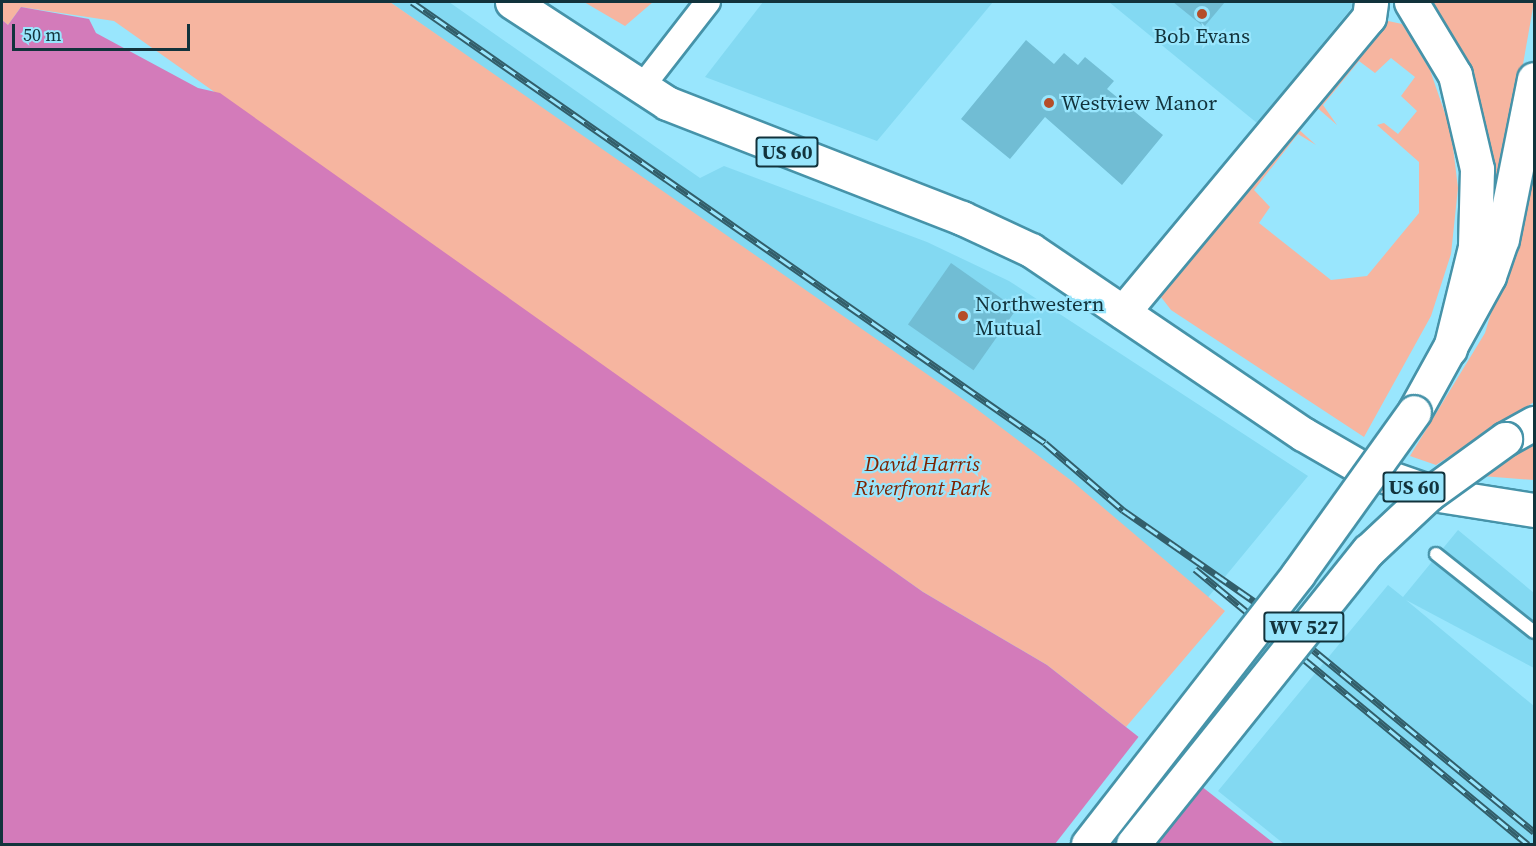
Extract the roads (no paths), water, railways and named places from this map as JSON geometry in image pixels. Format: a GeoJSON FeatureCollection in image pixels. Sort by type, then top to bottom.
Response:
{"type":"FeatureCollection","features":[{"type":"Feature","properties":{"kind":"main road","name":"US 60"},"geometry":{"type":"LineString","coordinates":[[512,2],[641,88],[709,122],[996,232],[1123,312],[1303,434],[1362,468],[1439,495],[1534,510]]}},
{"type":"Feature","properties":{"kind":"main road"},"geometry":{"type":"LineString","coordinates":[[1123,312],[1369,17],[1371,2]]}},
{"type":"Feature","properties":{"kind":"main road"},"geometry":{"type":"LineString","coordinates":[[1411,2],[1455,75],[1477,169],[1475,247],[1450,349]]}},
{"type":"Feature","properties":{"kind":"main road","name":"WV 527"},"geometry":{"type":"LineString","coordinates":[[1088,844],[1298,574],[1414,412],[1450,349],[1502,239],[1534,79]]}},
{"type":"Feature","properties":{"kind":"main road","name":"WV 527"},"geometry":{"type":"LineString","coordinates":[[1133,844],[1368,551],[1429,494],[1505,440],[1534,423]]}},
{"type":"Feature","properties":{"kind":"street"},"geometry":{"type":"LineString","coordinates":[[641,88],[708,2]]}},
{"type":"Feature","properties":{"kind":"lane"},"geometry":{"type":"LineString","coordinates":[[1436,554],[1534,632]]}},
{"type":"Feature","properties":{"kind":"railway"},"geometry":{"type":"LineString","coordinates":[[412,2],[1045,443],[1123,510],[1254,601],[1534,832]]}},
{"type":"Feature","properties":{"kind":"railway"},"geometry":{"type":"LineString","coordinates":[[1195,569],[1528,844]]}},
{"type":"Feature","properties":{"kind":"place","name":"Bob Evans"},"geometry":{"type":"Point","coordinates":[1202,14]}},
{"type":"Feature","properties":{"kind":"place","name":"Westview Manor"},"geometry":{"type":"Point","coordinates":[1049,103]}},
{"type":"Feature","properties":{"kind":"place","name":"Northwestern Mutual"},"geometry":{"type":"Point","coordinates":[963,316]}},
{"type":"Feature","properties":{"kind":"park label","name":"David Harris Riverfront Park"},"geometry":{"type":"Point","coordinates":[922,476]}}]}
